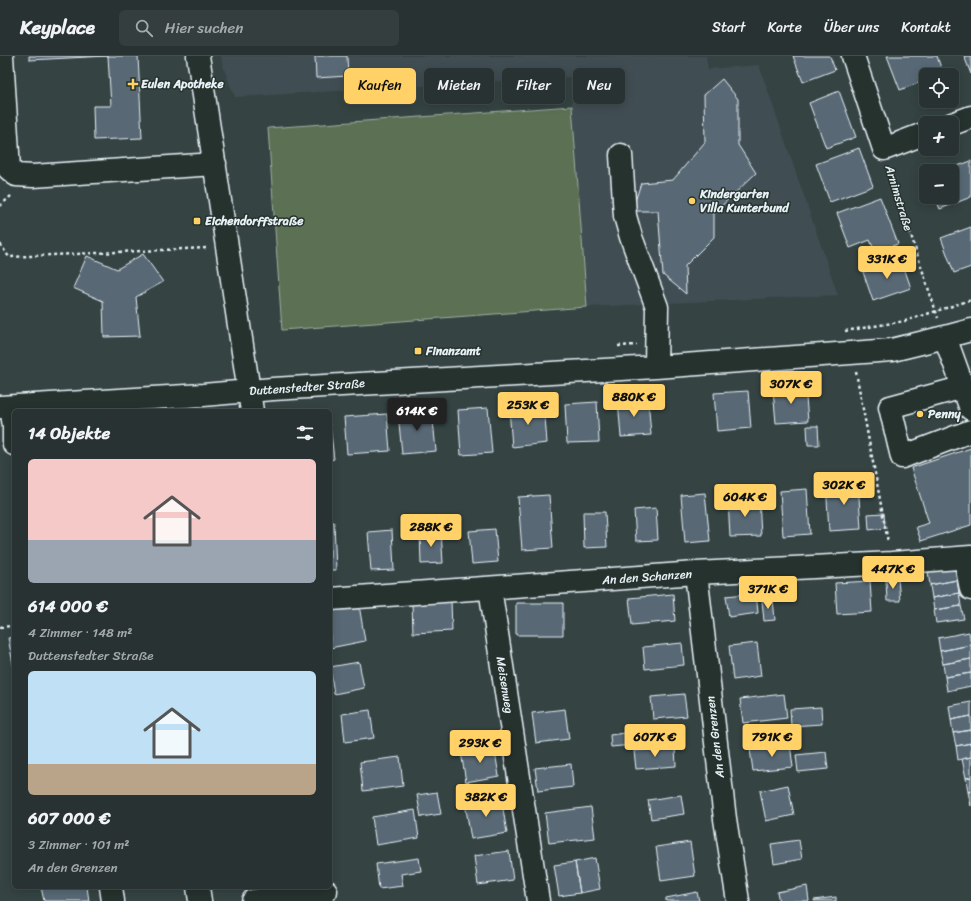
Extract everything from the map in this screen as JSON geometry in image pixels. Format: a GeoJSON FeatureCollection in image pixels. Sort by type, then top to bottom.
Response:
{"type":"FeatureCollection","features":[{"type":"Feature","properties":{"kind":"street"},"geometry":{"type":"LineString","coordinates":[[2,56],[8,169],[16,175],[33,176],[215,164]]}},
{"type":"Feature","properties":{"kind":"street"},"geometry":{"type":"LineString","coordinates":[[198,56],[251,401]]}},
{"type":"Feature","properties":{"kind":"street","name":"Arnimstraße"},"geometry":{"type":"LineString","coordinates":[[853,56],[884,148],[919,136]]}},
{"type":"Feature","properties":{"kind":"street"},"geometry":{"type":"LineString","coordinates":[[959,121],[971,117]]}},
{"type":"Feature","properties":{"kind":"street"},"geometry":{"type":"LineString","coordinates":[[621,155],[625,216],[631,237],[657,307],[656,367]]}},
{"type":"Feature","properties":{"kind":"street","name":"Duttenstedter Straße"},"geometry":{"type":"LineString","coordinates":[[5,407],[195,395],[251,401],[656,367],[892,350],[945,338],[971,330]]}},
{"type":"Feature","properties":{"kind":"street"},"geometry":{"type":"LineString","coordinates":[[945,338],[971,408]]}},
{"type":"Feature","properties":{"kind":"street"},"geometry":{"type":"LineString","coordinates":[[964,387],[890,407],[902,457],[971,431]]}},
{"type":"Feature","properties":{"kind":"street"},"geometry":{"type":"LineString","coordinates":[[5,407],[12,422]]}},
{"type":"Feature","properties":{"kind":"street","name":"An den Schanzen"},"geometry":{"type":"LineString","coordinates":[[332,599],[696,573],[968,558],[971,589]]}},
{"type":"Feature","properties":{"kind":"street","name":"An den Grenzen"},"geometry":{"type":"LineString","coordinates":[[696,573],[725,819],[738,901]]}},
{"type":"Feature","properties":{"kind":"street","name":"Meisenweg"},"geometry":{"type":"LineString","coordinates":[[490,588],[538,901]]}},
{"type":"Feature","properties":{"kind":"street"},"geometry":{"type":"LineString","coordinates":[[111,889],[113,901]]}},
{"type":"Feature","properties":{"kind":"street"},"geometry":{"type":"LineString","coordinates":[[198,889],[200,901]]}},
{"type":"Feature","properties":{"kind":"street"},"geometry":{"type":"LineString","coordinates":[[253,901],[326,893]]}},
{"type":"Feature","properties":{"kind":"path","name":"Arnimstraße"},"geometry":{"type":"LineString","coordinates":[[884,148],[891,176],[945,338]]}},
{"type":"Feature","properties":{"kind":"path"},"geometry":{"type":"LineString","coordinates":[[0,244],[9,257],[227,247]]}},
{"type":"Feature","properties":{"kind":"path"},"geometry":{"type":"LineString","coordinates":[[842,331],[905,321],[971,300]]}},
{"type":"Feature","properties":{"kind":"path"},"geometry":{"type":"LineString","coordinates":[[617,346],[657,344]]}},
{"type":"Feature","properties":{"kind":"path"},"geometry":{"type":"LineString","coordinates":[[856,372],[892,563]]}},
{"type":"Feature","properties":{"kind":"path"},"geometry":{"type":"LineString","coordinates":[[0,627],[12,626]]}},
{"type":"Feature","properties":{"kind":"shaded area","name":"Kindergarten Villa Kunterbund"},"geometry":{"type":"Polygon","coordinates":[[[221,56],[706,56],[708,69],[759,65],[838,295],[587,307],[570,77],[565,77],[565,68],[502,68],[502,81],[494,82],[494,68],[424,68],[424,86],[416,86],[416,68],[344,68],[344,90],[235,97],[223,67],[221,56]]]}},
{"type":"Feature","properties":{"kind":"green space"},"geometry":{"type":"Polygon","coordinates":[[[572,106],[587,307],[282,330],[268,128],[572,106]]]}},
{"type":"Feature","properties":{"kind":"building"},"geometry":{"type":"Polygon","coordinates":[[[29,56],[108,56],[29,60],[29,56]]]}},
{"type":"Feature","properties":{"kind":"building"},"geometry":{"type":"Polygon","coordinates":[[[108,56],[138,56],[142,138],[94,140],[93,106],[111,106],[108,56]]]}},
{"type":"Feature","properties":{"kind":"building"},"geometry":{"type":"Polygon","coordinates":[[[315,56],[347,56],[348,68],[344,68],[344,76],[316,78],[315,56]]]}},
{"type":"Feature","properties":{"kind":"building"},"geometry":{"type":"Polygon","coordinates":[[[793,56],[830,56],[835,70],[803,82],[793,56]]]}},
{"type":"Feature","properties":{"kind":"building"},"geometry":{"type":"Polygon","coordinates":[[[887,56],[937,56],[941,68],[919,68],[919,83],[900,90],[887,56]]]}},
{"type":"Feature","properties":{"kind":"building"},"geometry":{"type":"Polygon","coordinates":[[[964,56],[971,56],[971,74],[964,56]]]}},
{"type":"Feature","properties":{"kind":"building"},"geometry":{"type":"Polygon","coordinates":[[[722,79],[738,99],[738,145],[756,173],[714,213],[714,237],[685,266],[686,294],[663,275],[658,211],[632,211],[641,183],[673,180],[705,142],[704,95],[722,79]]]}},
{"type":"Feature","properties":{"kind":"building"},"geometry":{"type":"Polygon","coordinates":[[[839,91],[856,137],[826,148],[809,103],[839,91]]]}},
{"type":"Feature","properties":{"kind":"building"},"geometry":{"type":"Polygon","coordinates":[[[859,148],[873,186],[830,202],[816,164],[859,148]]]}},
{"type":"Feature","properties":{"kind":"building"},"geometry":{"type":"Polygon","coordinates":[[[971,161],[971,197],[959,202],[959,165],[971,161]]]}},
{"type":"Feature","properties":{"kind":"building"},"geometry":{"type":"Polygon","coordinates":[[[880,197],[898,244],[875,252],[870,240],[850,248],[837,213],[880,197]]]}},
{"type":"Feature","properties":{"kind":"building"},"geometry":{"type":"Polygon","coordinates":[[[938,204],[953,204],[940,209],[938,204]]]}},
{"type":"Feature","properties":{"kind":"building"},"geometry":{"type":"Polygon","coordinates":[[[971,227],[971,267],[954,273],[941,238],[971,227]]]}},
{"type":"Feature","properties":{"kind":"building"},"geometry":{"type":"Polygon","coordinates":[[[143,254],[163,282],[136,297],[140,336],[104,337],[103,301],[73,288],[87,256],[117,269],[143,254]]]}},
{"type":"Feature","properties":{"kind":"building"},"geometry":{"type":"Polygon","coordinates":[[[901,259],[911,288],[873,301],[863,272],[901,259]]]}},
{"type":"Feature","properties":{"kind":"building"},"geometry":{"type":"Polygon","coordinates":[[[805,386],[808,421],[776,423],[773,389],[805,386]]]}},
{"type":"Feature","properties":{"kind":"building"},"geometry":{"type":"Polygon","coordinates":[[[748,391],[751,428],[717,431],[714,393],[748,391]]]}},
{"type":"Feature","properties":{"kind":"building"},"geometry":{"type":"Polygon","coordinates":[[[648,398],[651,435],[621,437],[618,400],[648,398]]]}},
{"type":"Feature","properties":{"kind":"building"},"geometry":{"type":"Polygon","coordinates":[[[597,402],[599,442],[567,443],[565,404],[597,402]]]}},
{"type":"Feature","properties":{"kind":"building"},"geometry":{"type":"Polygon","coordinates":[[[544,404],[547,443],[512,447],[509,408],[544,404]]]}},
{"type":"Feature","properties":{"kind":"building"},"geometry":{"type":"Polygon","coordinates":[[[488,408],[492,453],[461,455],[458,410],[488,408]]]}},
{"type":"Feature","properties":{"kind":"building"},"geometry":{"type":"Polygon","coordinates":[[[432,410],[436,451],[402,454],[398,413],[432,410]]]}},
{"type":"Feature","properties":{"kind":"building"},"geometry":{"type":"Polygon","coordinates":[[[387,414],[390,451],[347,454],[344,417],[387,414]]]}},
{"type":"Feature","properties":{"kind":"building"},"geometry":{"type":"Polygon","coordinates":[[[807,426],[818,426],[819,445],[808,445],[807,426]]]}},
{"type":"Feature","properties":{"kind":"building"},"geometry":{"type":"Polygon","coordinates":[[[332,442],[334,459],[332,460],[332,442]]]}},
{"type":"Feature","properties":{"kind":"building"},"geometry":{"type":"Polygon","coordinates":[[[971,448],[971,525],[921,541],[916,527],[929,523],[911,468],[971,448]]]}},
{"type":"Feature","properties":{"kind":"building"},"geometry":{"type":"Polygon","coordinates":[[[858,481],[861,529],[829,531],[826,483],[858,481]]]}},
{"type":"Feature","properties":{"kind":"building"},"geometry":{"type":"Polygon","coordinates":[[[807,489],[810,534],[783,536],[780,491],[807,489]]]}},
{"type":"Feature","properties":{"kind":"building"},"geometry":{"type":"Polygon","coordinates":[[[705,493],[710,541],[685,543],[681,495],[705,493]]]}},
{"type":"Feature","properties":{"kind":"building"},"geometry":{"type":"Polygon","coordinates":[[[549,495],[553,548],[522,550],[518,497],[549,495]]]}},
{"type":"Feature","properties":{"kind":"building"},"geometry":{"type":"Polygon","coordinates":[[[759,498],[761,536],[730,537],[728,500],[759,498]]]}},
{"type":"Feature","properties":{"kind":"building"},"geometry":{"type":"Polygon","coordinates":[[[656,508],[658,540],[636,541],[634,510],[656,508]]]}},
{"type":"Feature","properties":{"kind":"building"},"geometry":{"type":"Polygon","coordinates":[[[583,512],[605,512],[607,547],[584,548],[583,512]]]}},
{"type":"Feature","properties":{"kind":"building"},"geometry":{"type":"Polygon","coordinates":[[[884,513],[885,528],[869,530],[868,514],[884,513]]]}},
{"type":"Feature","properties":{"kind":"building"},"geometry":{"type":"Polygon","coordinates":[[[332,522],[334,522],[336,570],[332,570],[332,522]]]}},
{"type":"Feature","properties":{"kind":"building"},"geometry":{"type":"Polygon","coordinates":[[[495,529],[498,562],[472,564],[469,531],[495,529]]]}},
{"type":"Feature","properties":{"kind":"building"},"geometry":{"type":"Polygon","coordinates":[[[392,530],[394,570],[371,571],[368,532],[392,530]]]}},
{"type":"Feature","properties":{"kind":"building"},"geometry":{"type":"Polygon","coordinates":[[[441,531],[443,563],[421,564],[420,532],[441,531]]]}},
{"type":"Feature","properties":{"kind":"building"},"geometry":{"type":"Polygon","coordinates":[[[955,568],[957,580],[930,585],[928,572],[955,568]]]}},
{"type":"Feature","properties":{"kind":"building"},"geometry":{"type":"Polygon","coordinates":[[[898,579],[900,601],[887,601],[886,580],[898,579]]]}},
{"type":"Feature","properties":{"kind":"building"},"geometry":{"type":"Polygon","coordinates":[[[957,580],[959,593],[932,598],[930,585],[957,580]]]}},
{"type":"Feature","properties":{"kind":"building"},"geometry":{"type":"Polygon","coordinates":[[[870,581],[872,612],[837,614],[835,583],[870,581]]]}},
{"type":"Feature","properties":{"kind":"building"},"geometry":{"type":"Polygon","coordinates":[[[756,593],[758,613],[729,617],[726,596],[756,593]]]}},
{"type":"Feature","properties":{"kind":"building"},"geometry":{"type":"Polygon","coordinates":[[[959,593],[961,606],[934,610],[932,598],[959,593]]]}},
{"type":"Feature","properties":{"kind":"building"},"geometry":{"type":"Polygon","coordinates":[[[673,594],[675,621],[632,625],[629,598],[673,594]]]}},
{"type":"Feature","properties":{"kind":"building"},"geometry":{"type":"Polygon","coordinates":[[[773,599],[775,620],[764,621],[762,600],[773,599]]]}},
{"type":"Feature","properties":{"kind":"building"},"geometry":{"type":"Polygon","coordinates":[[[451,601],[452,631],[413,633],[412,603],[451,601]]]}},
{"type":"Feature","properties":{"kind":"building"},"geometry":{"type":"Polygon","coordinates":[[[516,603],[563,603],[563,635],[516,635],[516,603]]]}},
{"type":"Feature","properties":{"kind":"building"},"geometry":{"type":"Polygon","coordinates":[[[359,605],[365,641],[332,648],[332,611],[359,605]]]}},
{"type":"Feature","properties":{"kind":"building"},"geometry":{"type":"Polygon","coordinates":[[[961,606],[964,619],[936,623],[934,610],[961,606]]]}},
{"type":"Feature","properties":{"kind":"building"},"geometry":{"type":"Polygon","coordinates":[[[969,632],[971,645],[940,651],[938,638],[969,632]]]}},
{"type":"Feature","properties":{"kind":"building"},"geometry":{"type":"Polygon","coordinates":[[[12,637],[12,659],[8,638],[12,637]]]}},
{"type":"Feature","properties":{"kind":"building"},"geometry":{"type":"Polygon","coordinates":[[[682,643],[684,665],[645,669],[643,647],[682,643]]]}},
{"type":"Feature","properties":{"kind":"building"},"geometry":{"type":"Polygon","coordinates":[[[757,643],[761,676],[733,680],[729,646],[757,643]]]}},
{"type":"Feature","properties":{"kind":"building"},"geometry":{"type":"Polygon","coordinates":[[[971,645],[971,659],[943,664],[940,651],[971,645]]]}},
{"type":"Feature","properties":{"kind":"building"},"geometry":{"type":"Polygon","coordinates":[[[971,659],[971,673],[945,677],[943,664],[971,659]]]}},
{"type":"Feature","properties":{"kind":"building"},"geometry":{"type":"Polygon","coordinates":[[[359,662],[364,688],[334,694],[332,667],[359,662]]]}},
{"type":"Feature","properties":{"kind":"building"},"geometry":{"type":"Polygon","coordinates":[[[971,673],[971,686],[947,691],[945,677],[971,673]]]}},
{"type":"Feature","properties":{"kind":"building"},"geometry":{"type":"Polygon","coordinates":[[[684,694],[687,716],[653,719],[651,697],[684,694]]]}},
{"type":"Feature","properties":{"kind":"building"},"geometry":{"type":"Polygon","coordinates":[[[784,694],[787,718],[743,723],[740,699],[784,694]]]}},
{"type":"Feature","properties":{"kind":"building"},"geometry":{"type":"Polygon","coordinates":[[[971,702],[971,716],[951,720],[949,706],[971,702]]]}},
{"type":"Feature","properties":{"kind":"building"},"geometry":{"type":"Polygon","coordinates":[[[821,707],[822,724],[791,726],[790,709],[821,707]]]}},
{"type":"Feature","properties":{"kind":"building"},"geometry":{"type":"Polygon","coordinates":[[[565,709],[569,739],[536,743],[532,713],[565,709]]]}},
{"type":"Feature","properties":{"kind":"building"},"geometry":{"type":"Polygon","coordinates":[[[370,710],[374,738],[345,742],[342,714],[370,710]]]}},
{"type":"Feature","properties":{"kind":"building"},"geometry":{"type":"Polygon","coordinates":[[[971,716],[971,730],[953,733],[951,720],[971,716]]]}},
{"type":"Feature","properties":{"kind":"building"},"geometry":{"type":"Polygon","coordinates":[[[971,730],[971,743],[956,746],[953,733],[971,730]]]}},
{"type":"Feature","properties":{"kind":"building"},"geometry":{"type":"Polygon","coordinates":[[[631,732],[632,745],[611,747],[610,735],[631,732]]]}},
{"type":"Feature","properties":{"kind":"building"},"geometry":{"type":"Polygon","coordinates":[[[971,743],[971,757],[958,760],[956,746],[971,743]]]}},
{"type":"Feature","properties":{"kind":"building"},"geometry":{"type":"Polygon","coordinates":[[[790,744],[793,767],[753,771],[750,749],[790,744]]]}},
{"type":"Feature","properties":{"kind":"building"},"geometry":{"type":"Polygon","coordinates":[[[494,746],[499,776],[466,782],[461,752],[494,746]]]}},
{"type":"Feature","properties":{"kind":"building"},"geometry":{"type":"Polygon","coordinates":[[[675,747],[676,766],[636,769],[634,751],[675,747]]]}},
{"type":"Feature","properties":{"kind":"building"},"geometry":{"type":"Polygon","coordinates":[[[826,752],[828,769],[798,772],[796,755],[826,752]]]}},
{"type":"Feature","properties":{"kind":"building"},"geometry":{"type":"Polygon","coordinates":[[[400,757],[403,786],[363,791],[360,762],[400,757]]]}},
{"type":"Feature","properties":{"kind":"building"},"geometry":{"type":"Polygon","coordinates":[[[971,757],[971,777],[966,778],[962,759],[971,757]]]}},
{"type":"Feature","properties":{"kind":"building"},"geometry":{"type":"Polygon","coordinates":[[[571,764],[573,787],[538,791],[535,768],[571,764]]]}},
{"type":"Feature","properties":{"kind":"building"},"geometry":{"type":"Polygon","coordinates":[[[971,777],[971,791],[968,792],[966,778],[971,777]]]}},
{"type":"Feature","properties":{"kind":"building"},"geometry":{"type":"Polygon","coordinates":[[[788,785],[794,815],[766,821],[760,791],[788,785]]]}},
{"type":"Feature","properties":{"kind":"building"},"geometry":{"type":"Polygon","coordinates":[[[971,791],[971,806],[968,792],[971,791]]]}},
{"type":"Feature","properties":{"kind":"building"},"geometry":{"type":"Polygon","coordinates":[[[437,792],[441,814],[421,817],[417,795],[437,792]]]}},
{"type":"Feature","properties":{"kind":"building"},"geometry":{"type":"Polygon","coordinates":[[[681,795],[684,814],[651,819],[648,800],[681,795]]]}},
{"type":"Feature","properties":{"kind":"building"},"geometry":{"type":"Polygon","coordinates":[[[501,797],[507,833],[471,839],[465,803],[501,797]]]}},
{"type":"Feature","properties":{"kind":"building"},"geometry":{"type":"Polygon","coordinates":[[[591,807],[595,838],[549,843],[545,813],[591,807]]]}},
{"type":"Feature","properties":{"kind":"building"},"geometry":{"type":"Polygon","coordinates":[[[415,810],[419,838],[376,845],[372,817],[415,810]]]}},
{"type":"Feature","properties":{"kind":"building"},"geometry":{"type":"Polygon","coordinates":[[[799,840],[802,859],[774,864],[771,844],[799,840]]]}},
{"type":"Feature","properties":{"kind":"building"},"geometry":{"type":"Polygon","coordinates":[[[690,842],[695,876],[661,881],[656,847],[690,842]]]}},
{"type":"Feature","properties":{"kind":"building"},"geometry":{"type":"Polygon","coordinates":[[[509,851],[513,880],[478,885],[474,856],[509,851]]]}},
{"type":"Feature","properties":{"kind":"building"},"geometry":{"type":"Polygon","coordinates":[[[419,858],[421,871],[401,874],[403,886],[379,889],[376,864],[419,858]]]}},
{"type":"Feature","properties":{"kind":"building"},"geometry":{"type":"Polygon","coordinates":[[[595,858],[600,889],[580,893],[575,862],[595,858]]]}},
{"type":"Feature","properties":{"kind":"building"},"geometry":{"type":"Polygon","coordinates":[[[575,862],[580,893],[559,896],[554,865],[575,862]]]}},
{"type":"Feature","properties":{"kind":"building"},"geometry":{"type":"Polygon","coordinates":[[[807,886],[809,901],[779,901],[777,892],[807,886]]]}},
{"type":"Feature","properties":{"kind":"building"},"geometry":{"type":"Polygon","coordinates":[[[41,889],[87,889],[89,901],[44,901],[41,889]]]}},
{"type":"Feature","properties":{"kind":"building"},"geometry":{"type":"Polygon","coordinates":[[[697,892],[699,901],[666,901],[666,898],[697,892]]]}},
{"type":"Feature","properties":{"kind":"building"},"geometry":{"type":"Polygon","coordinates":[[[836,897],[836,901],[814,901],[814,900],[836,897]]]}},
{"type":"Feature","properties":{"kind":"place","name":"Eulen Apotheke"},"geometry":{"type":"Point","coordinates":[133,84]}},
{"type":"Feature","properties":{"kind":"place","name":"Kindergarten Villa Kunterbund"},"geometry":{"type":"Point","coordinates":[692,201]}},
{"type":"Feature","properties":{"kind":"place","name":"Eichendorffstraße"},"geometry":{"type":"Point","coordinates":[197,221]}},
{"type":"Feature","properties":{"kind":"place","name":"Finanzamt"},"geometry":{"type":"Point","coordinates":[418,351]}},
{"type":"Feature","properties":{"kind":"place","name":"Penny"},"geometry":{"type":"Point","coordinates":[920,414]}}]}
